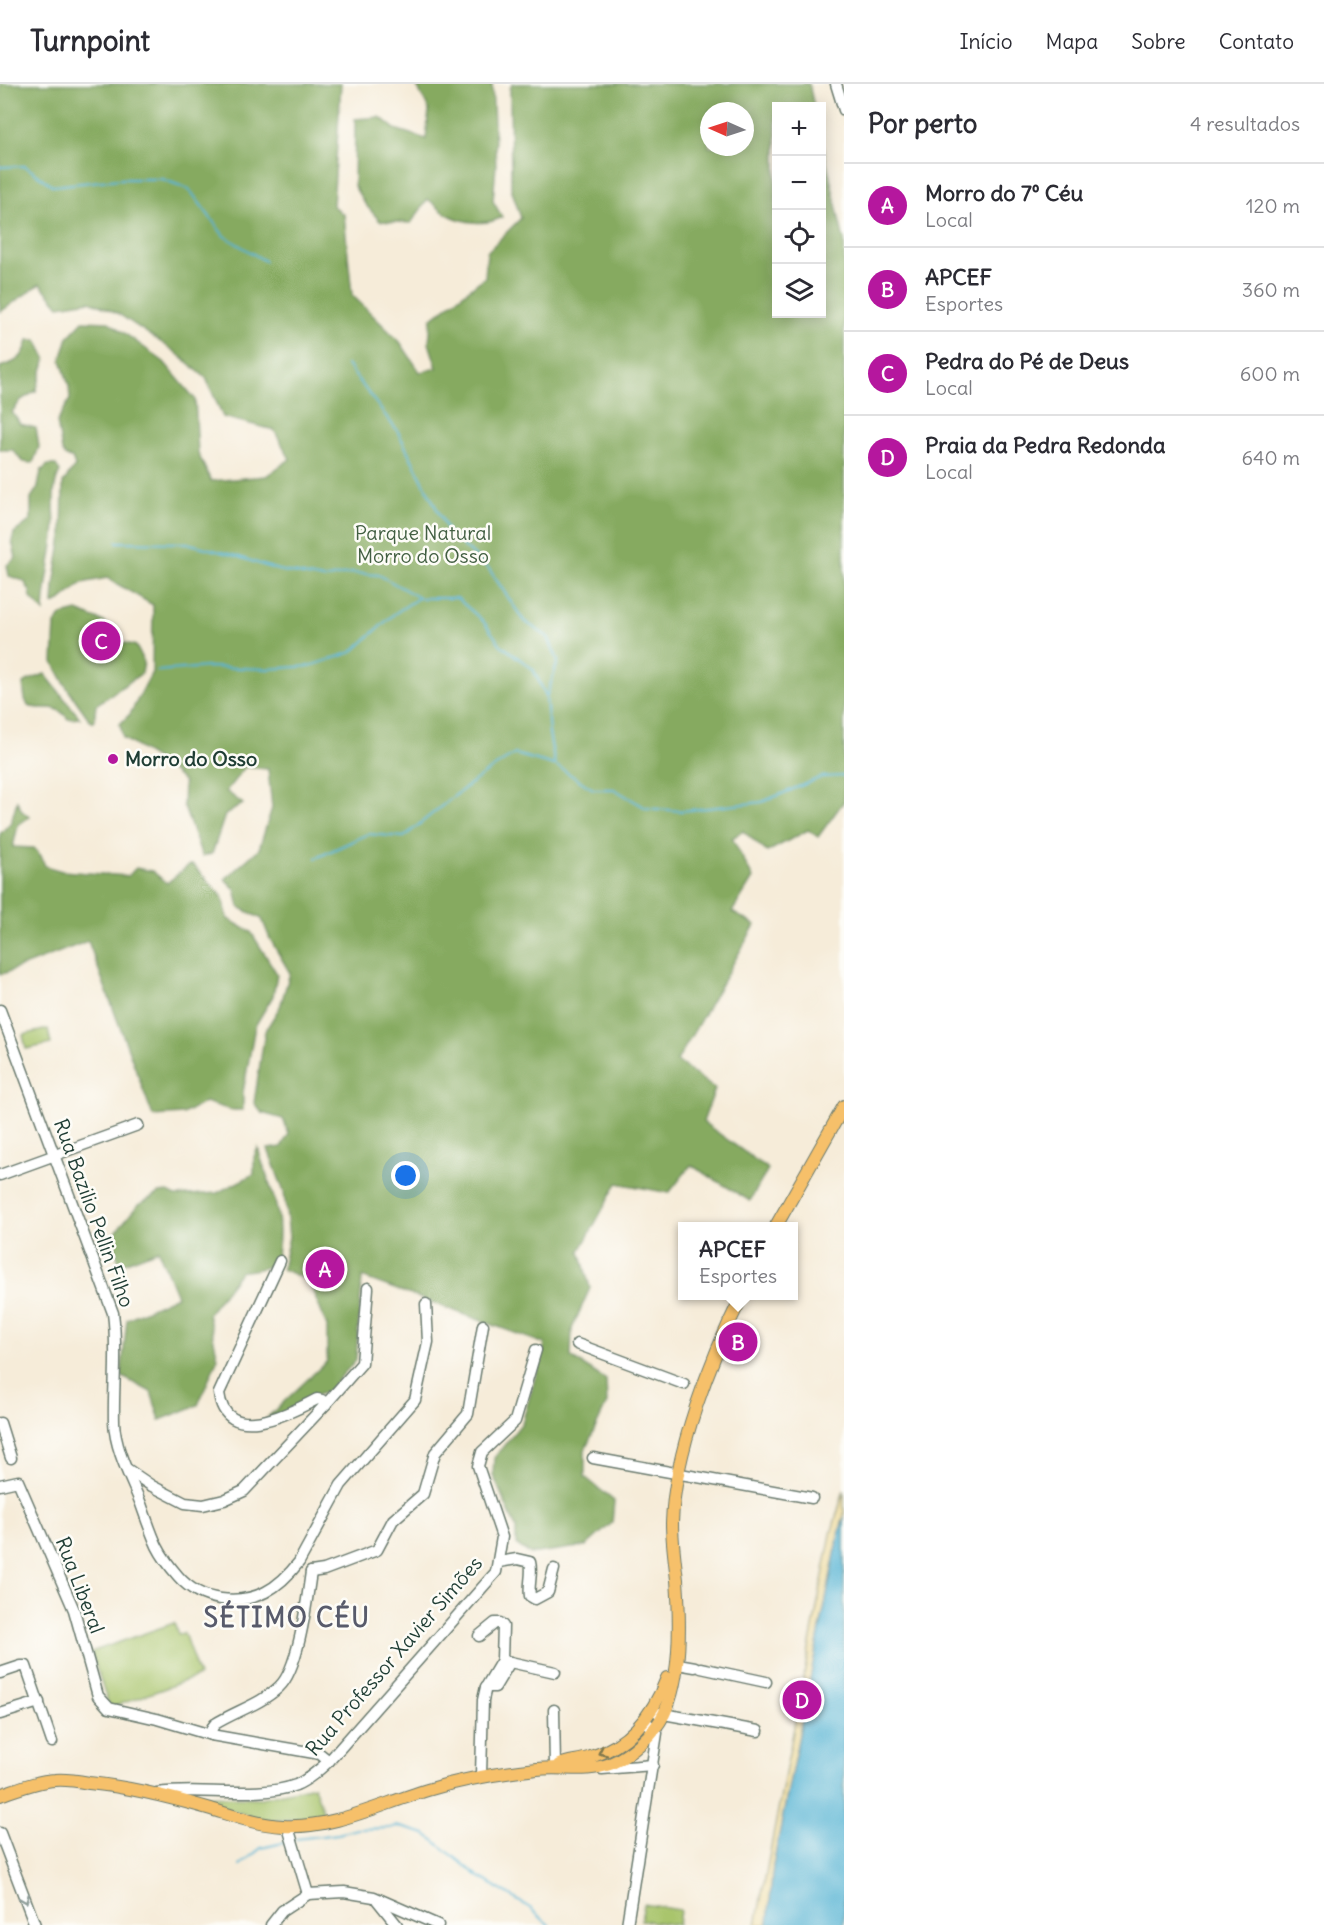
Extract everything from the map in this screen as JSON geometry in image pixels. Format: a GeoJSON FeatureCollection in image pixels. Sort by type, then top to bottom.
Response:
{"type":"FeatureCollection","features":[{"type":"Feature","properties":{"kind":"main road"},"geometry":{"type":"LineString","coordinates":[[779,1222],[844,1106]]}},
{"type":"Feature","properties":{"kind":"main road"},"geometry":{"type":"LineString","coordinates":[[0,1795],[31,1784],[57,1779],[157,1793],[268,1826],[288,1829],[330,1822],[481,1775],[555,1767],[586,1770],[623,1763],[655,1729],[664,1713],[678,1664],[677,1584],[672,1526],[692,1386],[720,1343],[740,1300]]}},
{"type":"Feature","properties":{"kind":"main road"},"geometry":{"type":"LineString","coordinates":[[623,1763],[623,1746],[647,1716],[662,1692],[669,1675],[677,1639]]}},
{"type":"Feature","properties":{"kind":"main road"},"geometry":{"type":"LineString","coordinates":[[555,1767],[593,1757],[634,1734]]}},
{"type":"Feature","properties":{"kind":"street"},"geometry":{"type":"LineString","coordinates":[[836,84],[844,110]]}},
{"type":"Feature","properties":{"kind":"street","name":"Rua Bazilio Pellin Filho"},"geometry":{"type":"LineString","coordinates":[[0,1010],[113,1313],[116,1333],[114,1423],[127,1469],[158,1548],[189,1587],[209,1597],[231,1600],[269,1592],[284,1580],[299,1562],[341,1485],[415,1400],[428,1342],[426,1304]]}},
{"type":"Feature","properties":{"kind":"street"},"geometry":{"type":"LineString","coordinates":[[0,1175],[138,1125]]}},
{"type":"Feature","properties":{"kind":"street"},"geometry":{"type":"LineString","coordinates":[[280,1262],[219,1393],[223,1411],[229,1417],[246,1423],[285,1416],[317,1399],[326,1404]]}},
{"type":"Feature","properties":{"kind":"street"},"geometry":{"type":"LineString","coordinates":[[127,1469],[152,1486],[185,1503],[203,1505],[224,1500],[244,1491],[362,1363],[368,1287]]}},
{"type":"Feature","properties":{"kind":"street"},"geometry":{"type":"LineString","coordinates":[[299,1562],[311,1572],[324,1570],[377,1550],[393,1520],[423,1494],[435,1453],[468,1414],[483,1325]]}},
{"type":"Feature","properties":{"kind":"street"},"geometry":{"type":"LineString","coordinates":[[577,1344],[692,1386]]}},
{"type":"Feature","properties":{"kind":"street","name":"Rua Professor Xavier Simões"},"geometry":{"type":"LineString","coordinates":[[157,1793],[179,1790],[260,1791],[295,1785],[315,1774],[496,1572],[502,1537],[478,1466],[482,1452],[514,1422],[536,1350]]}},
{"type":"Feature","properties":{"kind":"street"},"geometry":{"type":"LineString","coordinates":[[0,1423],[11,1458]]}},
{"type":"Feature","properties":{"kind":"street"},"geometry":{"type":"LineString","coordinates":[[593,1458],[812,1498]]}},
{"type":"Feature","properties":{"kind":"street","name":"Rua Liberal"},"geometry":{"type":"LineString","coordinates":[[0,1485],[18,1481],[74,1610],[98,1696],[103,1704],[109,1708],[211,1735]]}},
{"type":"Feature","properties":{"kind":"street"},"geometry":{"type":"LineString","coordinates":[[499,1562],[517,1558],[530,1562],[532,1568],[528,1588],[530,1596],[535,1599],[548,1592],[554,1569]]}},
{"type":"Feature","properties":{"kind":"street"},"geometry":{"type":"LineString","coordinates":[[311,1572],[293,1666],[281,1685],[262,1700],[215,1724],[211,1735],[320,1754],[329,1761]]}},
{"type":"Feature","properties":{"kind":"street"},"geometry":{"type":"LineString","coordinates":[[479,1636],[495,1623],[500,1623],[503,1626],[506,1661],[486,1687],[483,1701],[481,1775]]}},
{"type":"Feature","properties":{"kind":"street"},"geometry":{"type":"LineString","coordinates":[[506,1661],[555,1672]]}},
{"type":"Feature","properties":{"kind":"street"},"geometry":{"type":"LineString","coordinates":[[678,1664],[766,1682]]}},
{"type":"Feature","properties":{"kind":"street"},"geometry":{"type":"LineString","coordinates":[[0,1673],[26,1666],[52,1742]]}},
{"type":"Feature","properties":{"kind":"street"},"geometry":{"type":"LineString","coordinates":[[0,1714],[39,1702]]}},
{"type":"Feature","properties":{"kind":"street"},"geometry":{"type":"LineString","coordinates":[[554,1710],[555,1767]]}},
{"type":"Feature","properties":{"kind":"street"},"geometry":{"type":"LineString","coordinates":[[627,1925],[657,1733],[647,1716],[664,1713],[758,1731]]}},
{"type":"Feature","properties":{"kind":"street"},"geometry":{"type":"LineString","coordinates":[[623,1763],[652,1765]]}},
{"type":"Feature","properties":{"kind":"street"},"geometry":{"type":"LineString","coordinates":[[288,1829],[308,1894]]}},
{"type":"Feature","properties":{"kind":"street"},"geometry":{"type":"LineString","coordinates":[[0,1833],[35,1925]]}},
{"type":"Feature","properties":{"kind":"street"},"geometry":{"type":"LineString","coordinates":[[271,1925],[282,1911],[308,1894],[344,1892],[374,1897],[438,1925]]}},
{"type":"Feature","properties":{"kind":"street"},"geometry":{"type":"LineString","coordinates":[[374,1897],[397,1925]]}},
{"type":"Feature","properties":{"kind":"green space","name":"Parque Natural Morro do Osso"},"geometry":{"type":"Polygon","coordinates":[[[0,84],[341,84],[333,206],[344,215],[352,295],[400,342],[420,372],[437,368],[429,343],[431,319],[485,277],[487,252],[521,218],[511,188],[510,89],[512,84],[809,84],[813,102],[772,102],[772,318],[826,318],[826,159],[844,241],[844,801],[818,837],[808,830],[767,852],[743,831],[732,838],[753,878],[732,912],[755,925],[677,1061],[715,1089],[703,1122],[768,1169],[750,1201],[691,1165],[669,1193],[617,1183],[580,1251],[590,1288],[572,1329],[571,1357],[606,1380],[607,1403],[585,1450],[585,1477],[614,1501],[612,1523],[586,1546],[530,1554],[516,1544],[516,1528],[493,1475],[494,1458],[522,1423],[545,1344],[362,1277],[356,1360],[328,1391],[301,1401],[287,1413],[268,1417],[327,1361],[327,1326],[309,1281],[282,1269],[289,1237],[284,1192],[268,1149],[281,1147],[289,1134],[283,1119],[262,1113],[254,1103],[265,1031],[280,1007],[290,973],[270,939],[262,919],[239,907],[235,889],[225,879],[259,849],[272,808],[268,769],[245,767],[226,791],[243,804],[225,815],[212,854],[202,856],[183,805],[184,782],[161,762],[123,738],[120,724],[130,714],[152,672],[153,605],[107,578],[82,583],[53,604],[62,536],[63,483],[75,466],[72,458],[66,457],[62,451],[57,422],[70,399],[69,386],[61,360],[68,337],[83,321],[109,322],[164,362],[195,399],[198,453],[211,481],[266,476],[290,459],[274,430],[223,417],[206,378],[174,351],[117,313],[90,301],[59,306],[40,284],[0,312],[0,84]]]}},
{"type":"Feature","properties":{"kind":"green space"},"geometry":{"type":"Polygon","coordinates":[[[416,84],[492,84],[496,166],[493,201],[502,217],[489,222],[460,220],[444,212],[428,199],[411,223],[380,221],[365,204],[354,186],[355,119],[380,117],[395,129],[426,139],[429,110],[416,84]]]}},
{"type":"Feature","properties":{"kind":"green space"},"geometry":{"type":"Polygon","coordinates":[[[28,340],[37,340],[46,358],[36,391],[21,400],[12,412],[20,424],[36,428],[39,447],[33,463],[23,462],[13,450],[0,450],[0,367],[19,358],[28,340]]]}},
{"type":"Feature","properties":{"kind":"green space"},"geometry":{"type":"Polygon","coordinates":[[[48,465],[56,465],[60,472],[54,495],[55,529],[44,612],[31,598],[24,581],[9,576],[7,565],[16,558],[12,541],[14,533],[31,520],[31,498],[38,487],[41,471],[48,465]]]}},
{"type":"Feature","properties":{"kind":"green space"},"geometry":{"type":"Polygon","coordinates":[[[77,611],[104,622],[118,641],[136,646],[144,662],[142,673],[96,705],[94,722],[91,722],[67,688],[53,662],[55,624],[62,615],[77,611]]]}},
{"type":"Feature","properties":{"kind":"green space"},"geometry":{"type":"Polygon","coordinates":[[[45,674],[80,718],[68,719],[59,710],[28,706],[23,684],[45,674]]]}},
{"type":"Feature","properties":{"kind":"green space"},"geometry":{"type":"Polygon","coordinates":[[[17,801],[22,811],[29,817],[18,825],[13,847],[34,848],[41,856],[45,866],[62,871],[128,876],[136,868],[152,871],[167,883],[189,865],[193,865],[222,896],[228,919],[251,932],[277,974],[273,996],[255,1026],[243,1092],[243,1110],[231,1110],[205,1102],[183,1114],[153,1116],[88,941],[0,975],[0,834],[11,822],[17,801]]]}},
{"type":"Feature","properties":{"kind":"green space"},"geometry":{"type":"Polygon","coordinates":[[[48,1029],[51,1044],[26,1049],[23,1035],[48,1029]]]}},
{"type":"Feature","properties":{"kind":"green space"},"geometry":{"type":"Polygon","coordinates":[[[258,1148],[277,1208],[279,1233],[276,1259],[265,1268],[240,1272],[208,1314],[218,1358],[198,1405],[160,1420],[151,1392],[121,1376],[127,1319],[177,1296],[158,1250],[124,1263],[118,1260],[113,1235],[138,1205],[159,1193],[168,1192],[176,1196],[217,1193],[254,1174],[254,1157],[258,1148]]]}},
{"type":"Feature","properties":{"kind":"green space"},"geometry":{"type":"Polygon","coordinates":[[[174,1623],[178,1634],[184,1633],[199,1676],[110,1708],[91,1652],[174,1623]]]}},
{"type":"Feature","properties":{"kind":"green space"},"geometry":{"type":"Polygon","coordinates":[[[314,1786],[325,1817],[267,1821],[180,1795],[261,1798],[314,1786]]]}},
{"type":"Feature","properties":{"kind":"green space"},"geometry":{"type":"Polygon","coordinates":[[[644,1904],[680,1910],[678,1925],[641,1920],[644,1904]]]}},
{"type":"Feature","properties":{"kind":"sand"},"geometry":{"type":"Polygon","coordinates":[[[844,1490],[844,1517],[773,1866],[768,1925],[756,1925],[831,1534],[844,1490]]]}},
{"type":"Feature","properties":{"kind":"water"},"geometry":{"type":"Polygon","coordinates":[[[844,1517],[844,1925],[768,1925],[773,1866],[844,1517]]]}},
{"type":"Feature","properties":{"kind":"waterway"},"geometry":{"type":"LineString","coordinates":[[0,167],[25,166],[53,186],[120,179],[162,179],[189,189],[224,236],[265,261]]}},
{"type":"Feature","properties":{"kind":"waterway"},"geometry":{"type":"LineString","coordinates":[[347,365],[398,432],[449,533],[489,569],[524,621],[548,637],[558,661],[547,695]]}},
{"type":"Feature","properties":{"kind":"waterway"},"geometry":{"type":"LineString","coordinates":[[117,542],[187,543],[278,570],[323,579],[351,573],[379,575],[418,597]]}},
{"type":"Feature","properties":{"kind":"waterway"},"geometry":{"type":"LineString","coordinates":[[157,671],[208,667],[268,669],[310,666],[352,652],[394,614],[418,598],[457,598],[483,621],[501,645],[533,669],[546,696],[549,733],[555,765],[593,789],[614,789],[646,808],[681,811],[762,802],[822,777],[844,776]]}},
{"type":"Feature","properties":{"kind":"waterway"},"geometry":{"type":"LineString","coordinates":[[316,858],[368,834],[404,837],[472,783],[515,754],[554,765]]}},
{"type":"Feature","properties":{"kind":"waterway"},"geometry":{"type":"LineString","coordinates":[[296,1839],[338,1834],[357,1829],[396,1826],[426,1834],[478,1876],[530,1908],[549,1925]]}},
{"type":"Feature","properties":{"kind":"waterway"},"geometry":{"type":"LineString","coordinates":[[240,1865],[261,1848],[287,1842]]}},
{"type":"Feature","properties":{"kind":"place","name":"Pedra do Pé de Deus"},"geometry":{"type":"Point","coordinates":[101,641]}},
{"type":"Feature","properties":{"kind":"place","name":"Morro do Osso"},"geometry":{"type":"Point","coordinates":[113,759]}},
{"type":"Feature","properties":{"kind":"place","name":"Morro do 7º Céu"},"geometry":{"type":"Point","coordinates":[325,1269]}},
{"type":"Feature","properties":{"kind":"place","name":"APCEF"},"geometry":{"type":"Point","coordinates":[738,1342]}},
{"type":"Feature","properties":{"kind":"place","name":"Praia da Pedra Redonda"},"geometry":{"type":"Point","coordinates":[802,1700]}},
{"type":"Feature","properties":{"kind":"district","name":"SÉTIMO CÉU"},"geometry":{"type":"Point","coordinates":[287,1618]}}]}
